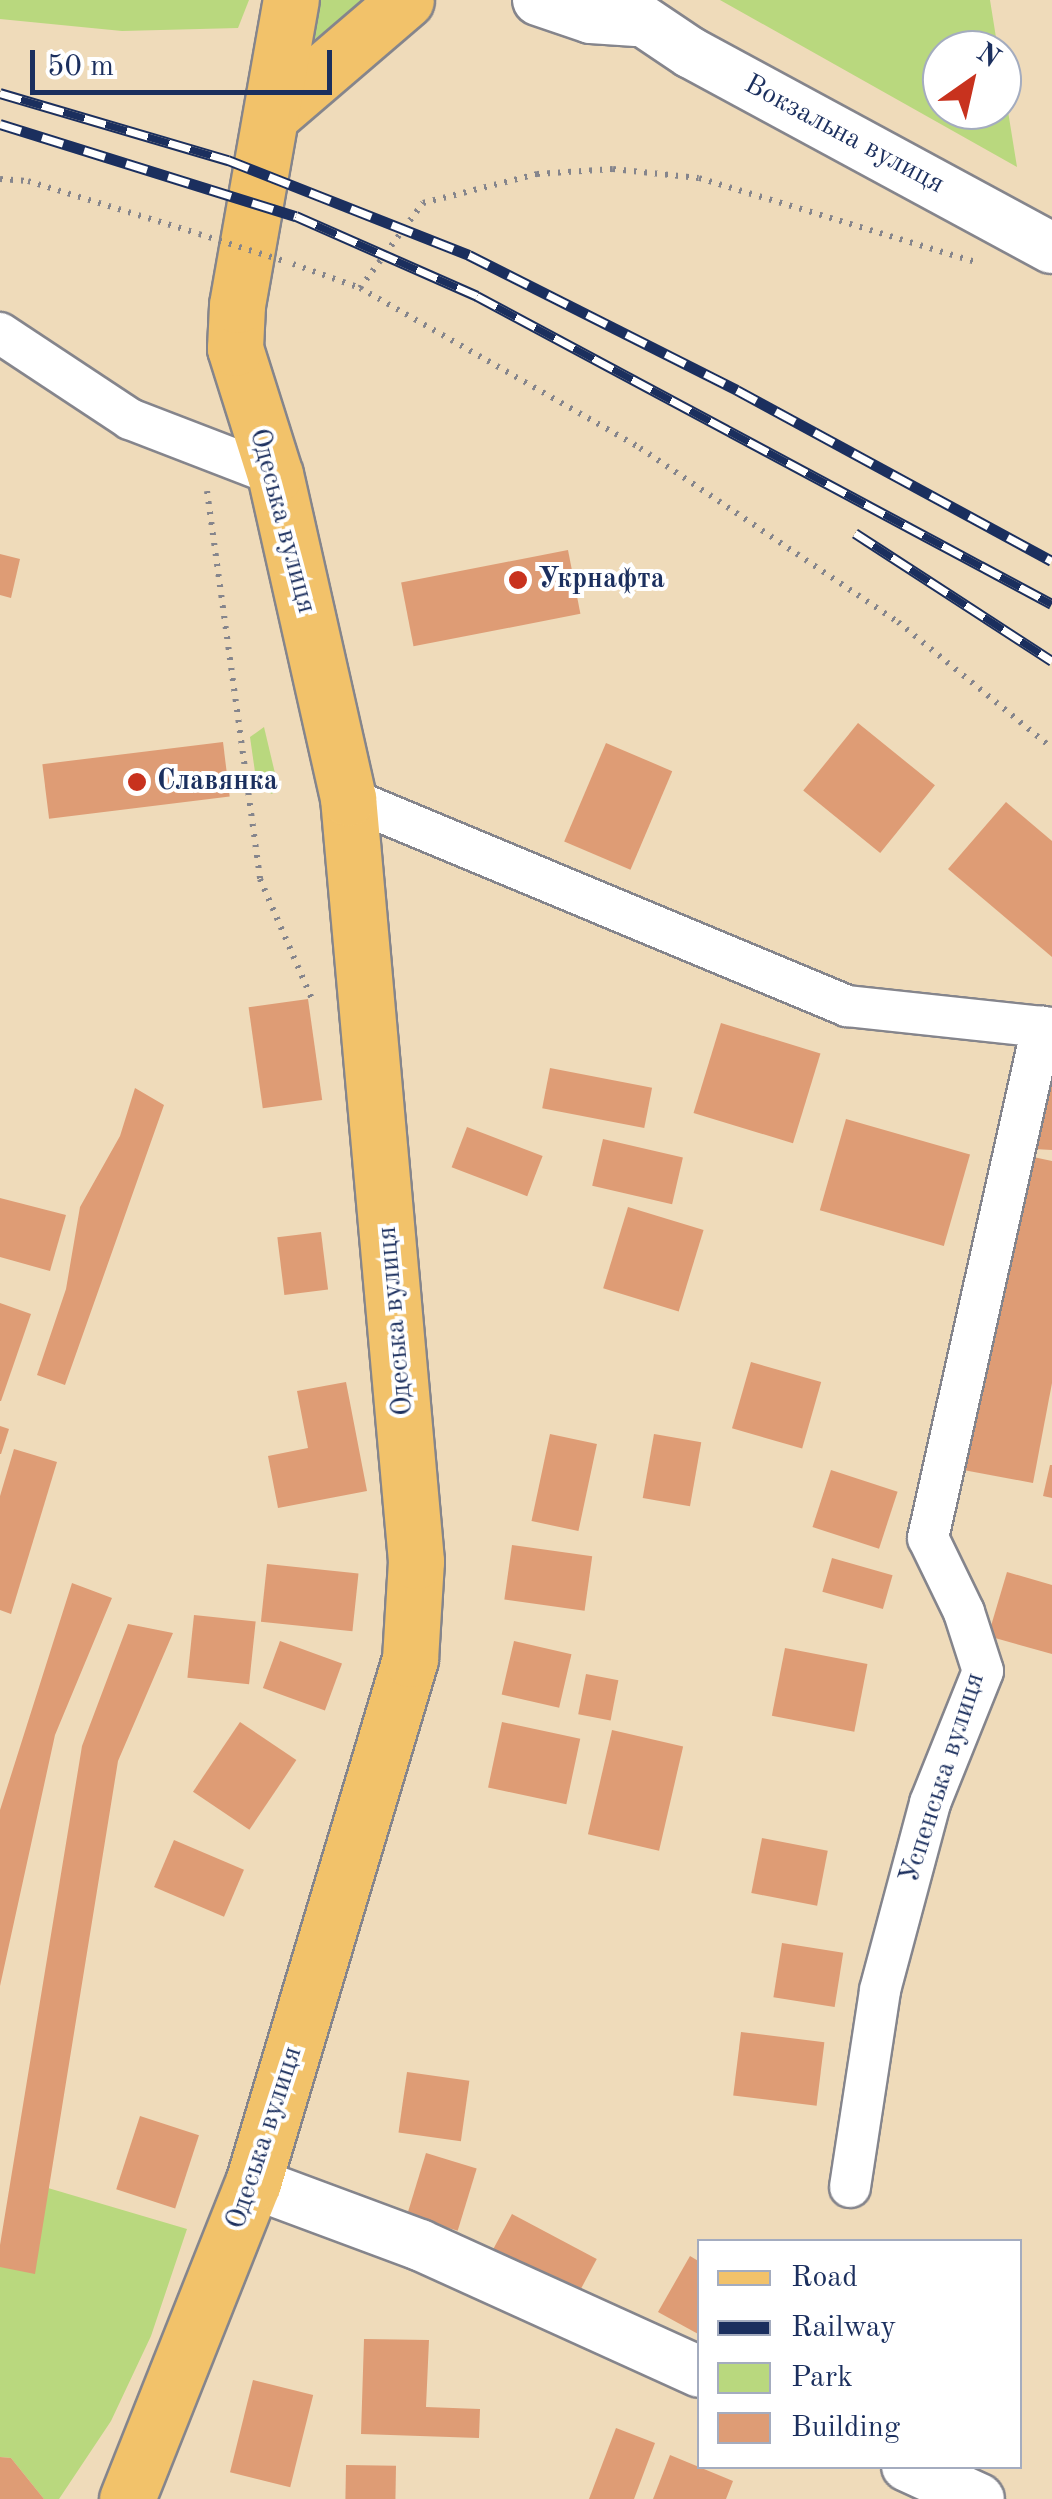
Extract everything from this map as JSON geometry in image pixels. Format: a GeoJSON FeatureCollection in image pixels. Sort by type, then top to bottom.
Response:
{"type":"FeatureCollection","features":[{"type":"Feature","properties":{"kind":"main road","name":"Одеська вулиця"},"geometry":{"type":"LineString","coordinates":[[126,2499],[253,2183],[410,1658],[416,1562],[348,798],[275,475],[235,348],[236,305],[274,114],[291,0]]}},
{"type":"Feature","properties":{"kind":"main road"},"geometry":{"type":"LineString","coordinates":[[274,114],[406,0]]}},
{"type":"Feature","properties":{"kind":"street","name":"Вокзальна вулиця"},"geometry":{"type":"LineString","coordinates":[[538,0],[591,18],[624,11],[1052,248]]}},
{"type":"Feature","properties":{"kind":"street"},"geometry":{"type":"LineString","coordinates":[[0,333],[130,419],[275,475]]}},
{"type":"Feature","properties":{"kind":"street"},"geometry":{"type":"LineString","coordinates":[[348,798],[847,1006],[1047,1028]]}},
{"type":"Feature","properties":{"kind":"street","name":"Успенська вулиця"},"geometry":{"type":"LineString","coordinates":[[850,2186],[880,1990],[930,1804],[983,1671],[964,1612],[928,1538],[1047,1028]]}},
{"type":"Feature","properties":{"kind":"street"},"geometry":{"type":"LineString","coordinates":[[253,2183],[420,2245],[697,2371]]}},
{"type":"Feature","properties":{"kind":"street"},"geometry":{"type":"LineString","coordinates":[[914,2469],[979,2499]]}},
{"type":"Feature","properties":{"kind":"path"},"geometry":{"type":"LineString","coordinates":[[360,288],[423,203],[536,174],[613,168],[699,178],[996,268]]}},
{"type":"Feature","properties":{"kind":"path"},"geometry":{"type":"LineString","coordinates":[[0,179],[28,180],[360,288],[640,448],[898,622],[1052,748]]}},
{"type":"Feature","properties":{"kind":"path"},"geometry":{"type":"LineString","coordinates":[[194,444],[211,503],[230,622],[260,879],[314,1004]]}},
{"type":"Feature","properties":{"kind":"green space"},"geometry":{"type":"Polygon","coordinates":[[[0,0],[249,0],[238,28],[122,31],[0,19],[0,0]]]}},
{"type":"Feature","properties":{"kind":"green space"},"geometry":{"type":"Polygon","coordinates":[[[310,0],[367,0],[304,47],[310,0]]]}},
{"type":"Feature","properties":{"kind":"green space"},"geometry":{"type":"Polygon","coordinates":[[[720,0],[990,0],[995,30],[922,30],[922,114],[720,0]]]}},
{"type":"Feature","properties":{"kind":"green space"},"geometry":{"type":"Polygon","coordinates":[[[951,130],[1011,130],[1017,167],[951,130]]]}},
{"type":"Feature","properties":{"kind":"green space"},"geometry":{"type":"Polygon","coordinates":[[[264,727],[278,786],[272,794],[257,786],[250,737],[264,727]]]}},
{"type":"Feature","properties":{"kind":"green space"},"geometry":{"type":"Polygon","coordinates":[[[48,2188],[187,2229],[151,2336],[111,2421],[59,2499],[44,2499],[11,2458],[0,2457],[0,2267],[48,2188]]]}},
{"type":"Feature","properties":{"kind":"building"},"geometry":{"type":"Polygon","coordinates":[[[568,550],[580,614],[414,646],[401,582],[568,550]]]}},
{"type":"Feature","properties":{"kind":"building"},"geometry":{"type":"Polygon","coordinates":[[[0,554],[20,559],[11,598],[0,595],[0,554]]]}},
{"type":"Feature","properties":{"kind":"building"},"geometry":{"type":"Polygon","coordinates":[[[858,723],[935,785],[880,853],[803,791],[858,723]]]}},
{"type":"Feature","properties":{"kind":"building","name":"Славянка"},"geometry":{"type":"Polygon","coordinates":[[[223,742],[230,797],[49,819],[42,764],[223,742]]]}},
{"type":"Feature","properties":{"kind":"building"},"geometry":{"type":"Polygon","coordinates":[[[606,743],[672,771],[630,870],[564,841],[606,743]]]}},
{"type":"Feature","properties":{"kind":"building"},"geometry":{"type":"Polygon","coordinates":[[[1006,802],[1052,841],[1052,957],[948,869],[1006,802]]]}},
{"type":"Feature","properties":{"kind":"building"},"geometry":{"type":"Polygon","coordinates":[[[308,999],[322,1100],[263,1108],[249,1007],[308,999]]]}},
{"type":"Feature","properties":{"kind":"building"},"geometry":{"type":"Polygon","coordinates":[[[721,1023],[820,1053],[793,1143],[694,1113],[721,1023]]]}},
{"type":"Feature","properties":{"kind":"building"},"geometry":{"type":"Polygon","coordinates":[[[1052,1058],[1052,1150],[1034,1149],[1052,1058]]]}},
{"type":"Feature","properties":{"kind":"building"},"geometry":{"type":"Polygon","coordinates":[[[550,1068],[652,1088],[644,1128],[542,1108],[550,1068]]]}},
{"type":"Feature","properties":{"kind":"building"},"geometry":{"type":"Polygon","coordinates":[[[135,1088],[164,1105],[65,1385],[37,1375],[66,1289],[80,1207],[120,1136],[135,1088]]]}},
{"type":"Feature","properties":{"kind":"building"},"geometry":{"type":"Polygon","coordinates":[[[846,1119],[970,1155],[944,1246],[820,1210],[846,1119]]]}},
{"type":"Feature","properties":{"kind":"building"},"geometry":{"type":"Polygon","coordinates":[[[467,1127],[543,1156],[527,1196],[452,1167],[467,1127]]]}},
{"type":"Feature","properties":{"kind":"building"},"geometry":{"type":"Polygon","coordinates":[[[603,1139],[683,1157],[672,1204],[592,1186],[603,1139]]]}},
{"type":"Feature","properties":{"kind":"building"},"geometry":{"type":"Polygon","coordinates":[[[1019,1154],[1052,1161],[1052,1383],[1033,1483],[958,1469],[1019,1154]]]}},
{"type":"Feature","properties":{"kind":"building"},"geometry":{"type":"Polygon","coordinates":[[[0,1198],[66,1215],[50,1271],[0,1257],[0,1198]]]}},
{"type":"Feature","properties":{"kind":"building"},"geometry":{"type":"Polygon","coordinates":[[[628,1207],[704,1230],[679,1311],[603,1288],[628,1207]]]}},
{"type":"Feature","properties":{"kind":"building"},"geometry":{"type":"Polygon","coordinates":[[[321,1232],[328,1290],[284,1295],[277,1237],[321,1232]]]}},
{"type":"Feature","properties":{"kind":"building"},"geometry":{"type":"Polygon","coordinates":[[[0,1303],[31,1314],[1,1401],[0,1401],[0,1303]]]}},
{"type":"Feature","properties":{"kind":"building"},"geometry":{"type":"Polygon","coordinates":[[[751,1362],[821,1382],[802,1448],[732,1428],[751,1362]]]}},
{"type":"Feature","properties":{"kind":"building"},"geometry":{"type":"Polygon","coordinates":[[[346,1382],[367,1491],[278,1508],[268,1456],[308,1448],[297,1391],[346,1382]]]}},
{"type":"Feature","properties":{"kind":"building"},"geometry":{"type":"Polygon","coordinates":[[[0,1426],[9,1429],[1,1454],[0,1454],[0,1426]]]}},
{"type":"Feature","properties":{"kind":"building"},"geometry":{"type":"Polygon","coordinates":[[[550,1434],[597,1444],[578,1531],[531,1521],[550,1434]]]}},
{"type":"Feature","properties":{"kind":"building"},"geometry":{"type":"Polygon","coordinates":[[[654,1434],[701,1442],[690,1506],[643,1498],[654,1434]]]}},
{"type":"Feature","properties":{"kind":"building"},"geometry":{"type":"Polygon","coordinates":[[[14,1449],[57,1462],[11,1614],[0,1610],[0,1496],[14,1449]]]}},
{"type":"Feature","properties":{"kind":"building"},"geometry":{"type":"Polygon","coordinates":[[[1052,1465],[1052,1498],[1043,1496],[1052,1465]]]}},
{"type":"Feature","properties":{"kind":"building"},"geometry":{"type":"Polygon","coordinates":[[[831,1470],[898,1492],[879,1549],[812,1527],[831,1470]]]}},
{"type":"Feature","properties":{"kind":"building"},"geometry":{"type":"Polygon","coordinates":[[[512,1545],[592,1556],[585,1611],[504,1599],[512,1545]]]}},
{"type":"Feature","properties":{"kind":"building"},"geometry":{"type":"Polygon","coordinates":[[[832,1558],[893,1575],[883,1609],[822,1592],[832,1558]]]}},
{"type":"Feature","properties":{"kind":"building"},"geometry":{"type":"Polygon","coordinates":[[[267,1564],[358,1574],[352,1631],[261,1622],[267,1564]]]}},
{"type":"Feature","properties":{"kind":"building"},"geometry":{"type":"Polygon","coordinates":[[[1007,1572],[1052,1585],[1052,1654],[988,1636],[1007,1572]]]}},
{"type":"Feature","properties":{"kind":"building"},"geometry":{"type":"Polygon","coordinates":[[[72,1583],[112,1598],[55,1735],[0,1986],[0,1810],[72,1583]]]}},
{"type":"Feature","properties":{"kind":"building"},"geometry":{"type":"Polygon","coordinates":[[[194,1615],[256,1621],[249,1684],[187,1678],[194,1615]]]}},
{"type":"Feature","properties":{"kind":"building"},"geometry":{"type":"Polygon","coordinates":[[[128,1624],[173,1633],[118,1761],[35,2274],[0,2267],[0,2245],[82,1746],[128,1624]]]}},
{"type":"Feature","properties":{"kind":"building"},"geometry":{"type":"Polygon","coordinates":[[[280,1641],[342,1664],[325,1711],[263,1688],[280,1641]]]}},
{"type":"Feature","properties":{"kind":"building"},"geometry":{"type":"Polygon","coordinates":[[[514,1641],[571,1654],[559,1708],[502,1695],[514,1641]]]}},
{"type":"Feature","properties":{"kind":"building"},"geometry":{"type":"Polygon","coordinates":[[[785,1648],[867,1664],[854,1732],[772,1716],[785,1648]]]}},
{"type":"Feature","properties":{"kind":"building"},"geometry":{"type":"Polygon","coordinates":[[[586,1674],[618,1680],[611,1721],[578,1714],[586,1674]]]}},
{"type":"Feature","properties":{"kind":"building"},"geometry":{"type":"Polygon","coordinates":[[[240,1722],[296,1760],[249,1830],[193,1792],[240,1722]]]}},
{"type":"Feature","properties":{"kind":"building"},"geometry":{"type":"Polygon","coordinates":[[[502,1722],[580,1739],[566,1804],[488,1788],[502,1722]]]}},
{"type":"Feature","properties":{"kind":"building"},"geometry":{"type":"Polygon","coordinates":[[[612,1730],[683,1746],[659,1851],[588,1834],[612,1730]]]}},
{"type":"Feature","properties":{"kind":"building"},"geometry":{"type":"Polygon","coordinates":[[[762,1838],[828,1851],[817,1906],[751,1893],[762,1838]]]}},
{"type":"Feature","properties":{"kind":"building"},"geometry":{"type":"Polygon","coordinates":[[[174,1840],[244,1870],[224,1917],[154,1887],[174,1840]]]}},
{"type":"Feature","properties":{"kind":"building"},"geometry":{"type":"Polygon","coordinates":[[[782,1943],[843,1953],[835,2007],[773,1997],[782,1943]]]}},
{"type":"Feature","properties":{"kind":"building"},"geometry":{"type":"Polygon","coordinates":[[[741,2032],[824,2042],[817,2106],[733,2096],[741,2032]]]}},
{"type":"Feature","properties":{"kind":"building"},"geometry":{"type":"Polygon","coordinates":[[[407,2072],[469,2081],[461,2141],[399,2132],[407,2072]]]}},
{"type":"Feature","properties":{"kind":"building"},"geometry":{"type":"Polygon","coordinates":[[[140,2116],[199,2135],[175,2208],[116,2189],[140,2116]]]}},
{"type":"Feature","properties":{"kind":"building"},"geometry":{"type":"Polygon","coordinates":[[[426,2153],[477,2168],[458,2231],[407,2215],[426,2153]]]}},
{"type":"Feature","properties":{"kind":"building"},"geometry":{"type":"Polygon","coordinates":[[[512,2214],[597,2259],[576,2298],[491,2253],[512,2214]]]}},
{"type":"Feature","properties":{"kind":"building"},"geometry":{"type":"Polygon","coordinates":[[[690,2256],[697,2260],[697,2333],[658,2312],[690,2256]]]}},
{"type":"Feature","properties":{"kind":"building"},"geometry":{"type":"Polygon","coordinates":[[[364,2339],[429,2340],[426,2407],[480,2409],[479,2438],[361,2434],[364,2339]]]}},
{"type":"Feature","properties":{"kind":"building"},"geometry":{"type":"Polygon","coordinates":[[[253,2380],[313,2395],[290,2487],[230,2472],[253,2380]]]}},
{"type":"Feature","properties":{"kind":"building"},"geometry":{"type":"Polygon","coordinates":[[[616,2428],[655,2443],[634,2499],[589,2499],[616,2428]]]}},
{"type":"Feature","properties":{"kind":"building"},"geometry":{"type":"Polygon","coordinates":[[[670,2455],[733,2481],[726,2499],[653,2499],[670,2455]]]}},
{"type":"Feature","properties":{"kind":"building"},"geometry":{"type":"Polygon","coordinates":[[[0,2457],[11,2458],[44,2499],[0,2499],[0,2457]]]}},
{"type":"Feature","properties":{"kind":"building"},"geometry":{"type":"Polygon","coordinates":[[[346,2465],[396,2466],[395,2499],[345,2499],[346,2465]]]}},
{"type":"Feature","properties":{"kind":"railway"},"geometry":{"type":"LineString","coordinates":[[0,93],[228,160],[469,255],[737,390],[1052,561]]}},
{"type":"Feature","properties":{"kind":"railway"},"geometry":{"type":"LineString","coordinates":[[0,124],[296,216],[477,296],[1052,604]]}},
{"type":"Feature","properties":{"kind":"railway"},"geometry":{"type":"LineString","coordinates":[[855,533],[1052,661]]}},
{"type":"Feature","properties":{"kind":"place","name":"Укрнафта"},"geometry":{"type":"Point","coordinates":[518,580]}},
{"type":"Feature","properties":{"kind":"place","name":"Славянка"},"geometry":{"type":"Point","coordinates":[137,782]}}]}
